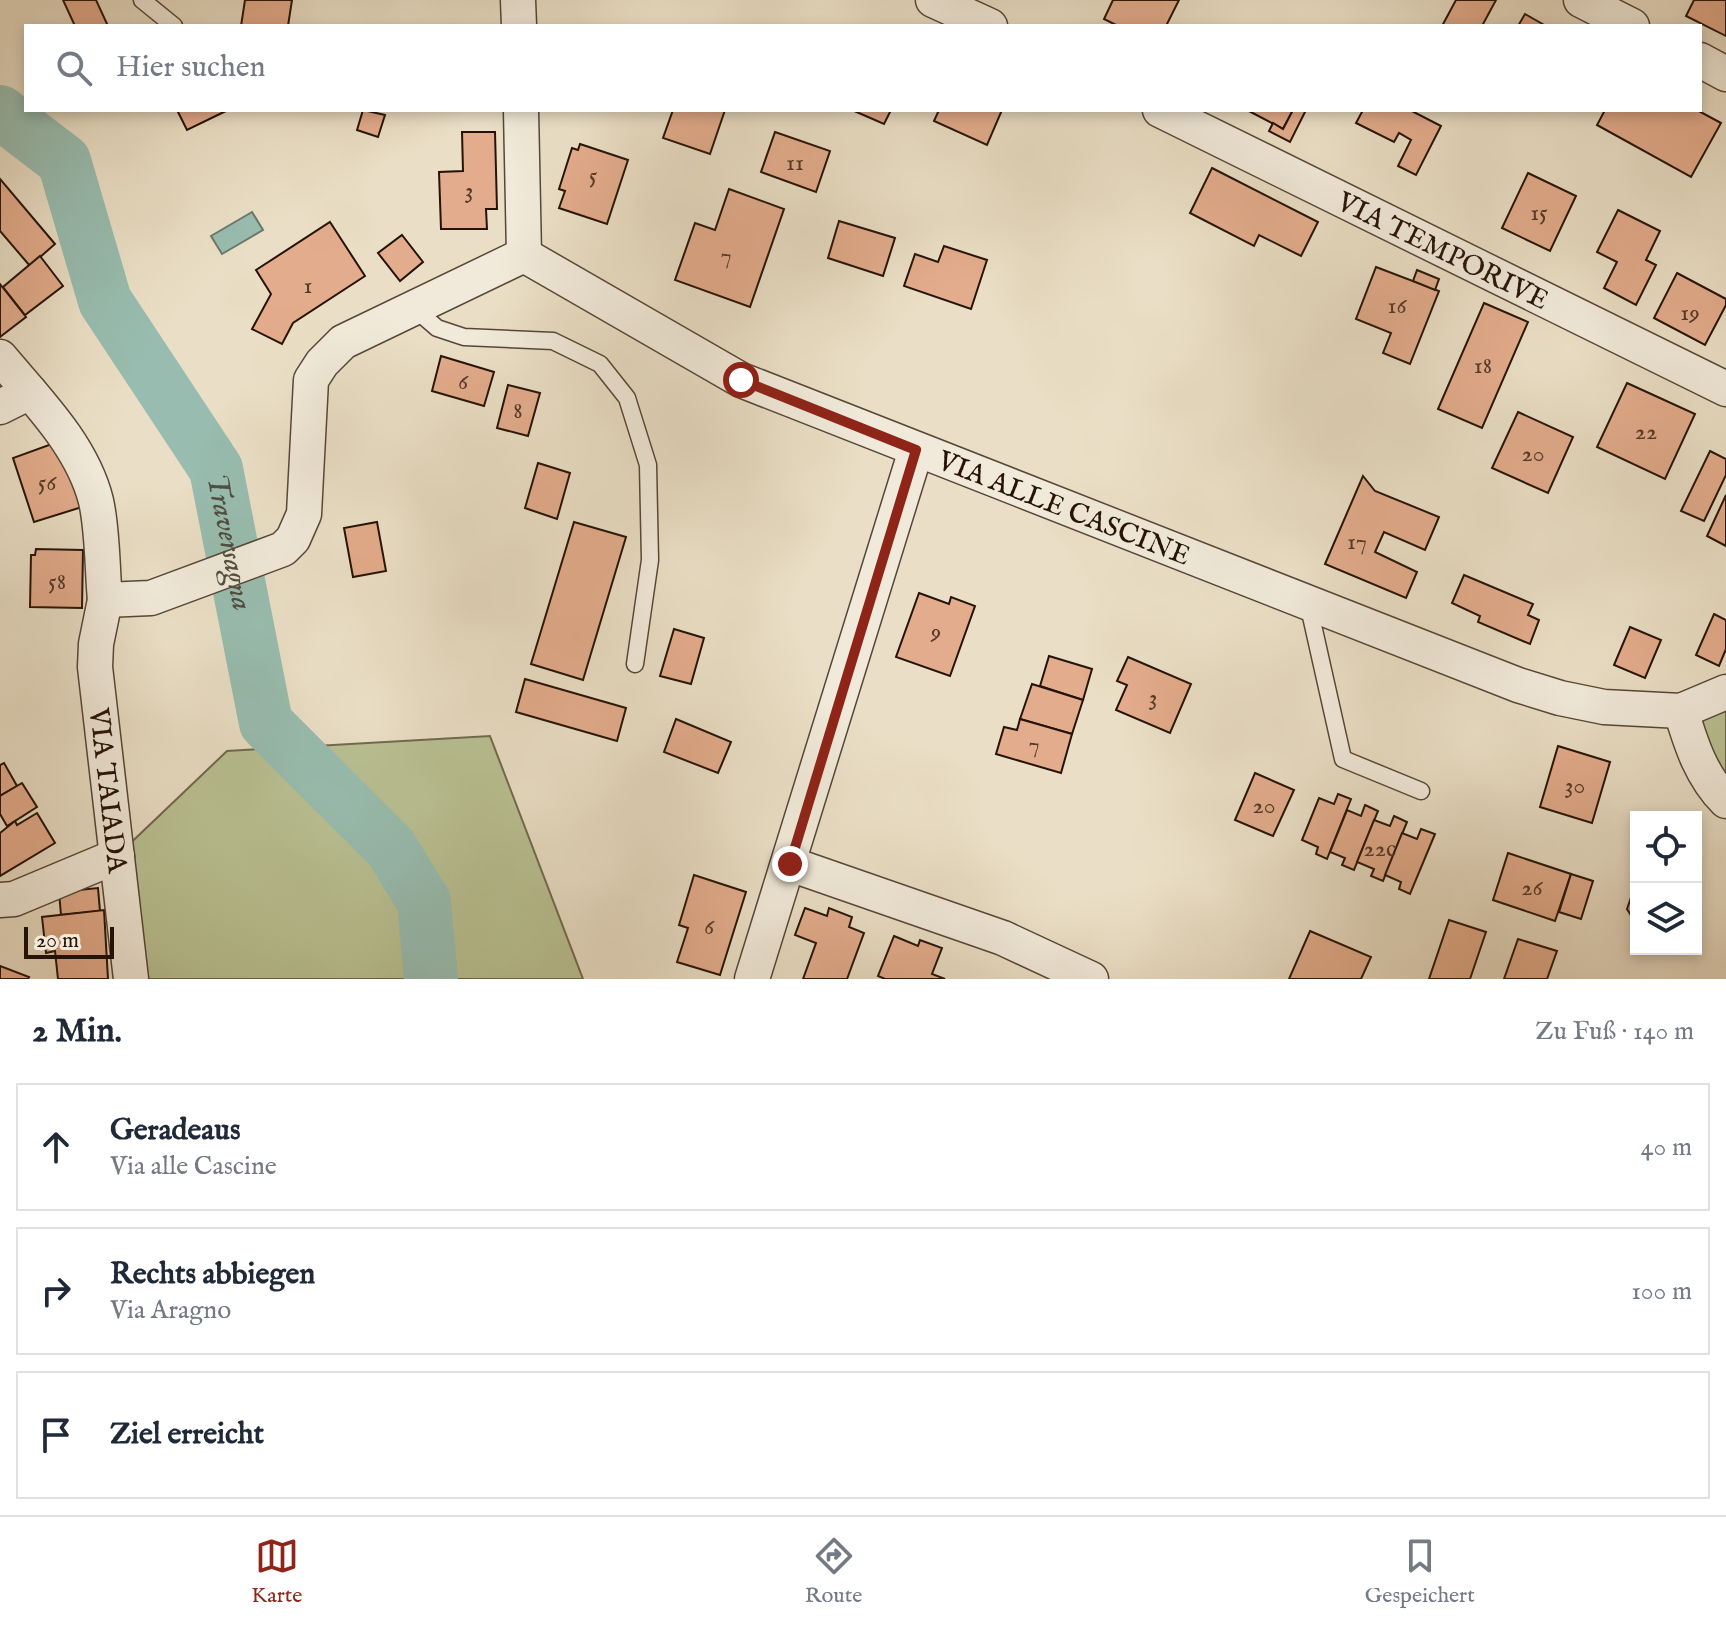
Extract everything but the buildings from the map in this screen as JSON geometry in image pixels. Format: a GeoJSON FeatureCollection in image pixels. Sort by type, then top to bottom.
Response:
{"type":"FeatureCollection","features":[{"type":"Feature","properties":{"kind":"street"},"geometry":{"type":"LineString","coordinates":[[518,0],[519,24]]}},
{"type":"Feature","properties":{"kind":"street"},"geometry":{"type":"LineString","coordinates":[[933,0],[986,24]]}},
{"type":"Feature","properties":{"kind":"street"},"geometry":{"type":"LineString","coordinates":[[1581,0],[1628,24]]}},
{"type":"Feature","properties":{"kind":"street"},"geometry":{"type":"LineString","coordinates":[[1702,61],[1726,74]]}},
{"type":"Feature","properties":{"kind":"street"},"geometry":{"type":"LineString","coordinates":[[105,600],[151,598],[183,588],[283,549],[293,539],[304,514],[311,380],[322,363],[343,342],[524,255],[521,112]]}},
{"type":"Feature","properties":{"kind":"street","name":"VIA TEMPORIVE"},"geometry":{"type":"LineString","coordinates":[[1164,112],[1726,389]]}},
{"type":"Feature","properties":{"kind":"street","name":"VIA ALLE CASCINE"},"geometry":{"type":"LineString","coordinates":[[524,255],[741,380],[1518,685],[1604,707],[1681,711],[1726,692]]}},
{"type":"Feature","properties":{"kind":"street","name":"VIA TAIADA"},"geometry":{"type":"LineString","coordinates":[[0,357],[15,400],[70,445],[97,504],[105,600],[96,644],[95,667],[131,979]]}},
{"type":"Feature","properties":{"kind":"street"},"geometry":{"type":"LineString","coordinates":[[752,979],[916,450]]}},
{"type":"Feature","properties":{"kind":"street"},"geometry":{"type":"LineString","coordinates":[[1681,711],[1694,754],[1708,779],[1726,801]]}},
{"type":"Feature","properties":{"kind":"street"},"geometry":{"type":"LineString","coordinates":[[0,900],[14,899],[117,856]]}},
{"type":"Feature","properties":{"kind":"street"},"geometry":{"type":"LineString","coordinates":[[790,864],[1003,938],[1091,979]]}},
{"type":"Feature","properties":{"kind":"lane"},"geometry":{"type":"LineString","coordinates":[[142,0],[172,24]]}},
{"type":"Feature","properties":{"kind":"lane"},"geometry":{"type":"LineString","coordinates":[[415,309],[437,328],[464,337],[553,341],[600,364],[627,398],[648,465],[650,560],[635,664]]}},
{"type":"Feature","properties":{"kind":"lane"},"geometry":{"type":"LineString","coordinates":[[1308,603],[1343,759],[1421,791]]}},
{"type":"Feature","properties":{"kind":"green space"},"geometry":{"type":"Polygon","coordinates":[[[1726,692],[1726,801],[1681,711],[1726,692]]]}},
{"type":"Feature","properties":{"kind":"green space"},"geometry":{"type":"Polygon","coordinates":[[[490,736],[583,979],[131,979],[117,856],[227,751],[490,736]]]}},
{"type":"Feature","properties":{"kind":"water"},"geometry":{"type":"Polygon","coordinates":[[[252,212],[263,230],[222,254],[211,236],[252,212]]]}},
{"type":"Feature","properties":{"kind":"waterway","name":"Traversagna"},"geometry":{"type":"LineString","coordinates":[[0,112],[64,161],[105,301],[216,469],[266,723],[391,848],[424,902],[431,979]]}},
{"type":"Feature","properties":{"kind":"route"},"geometry":{"type":"LineString","coordinates":[[741,380],[916,450],[790,864]]}}]}
